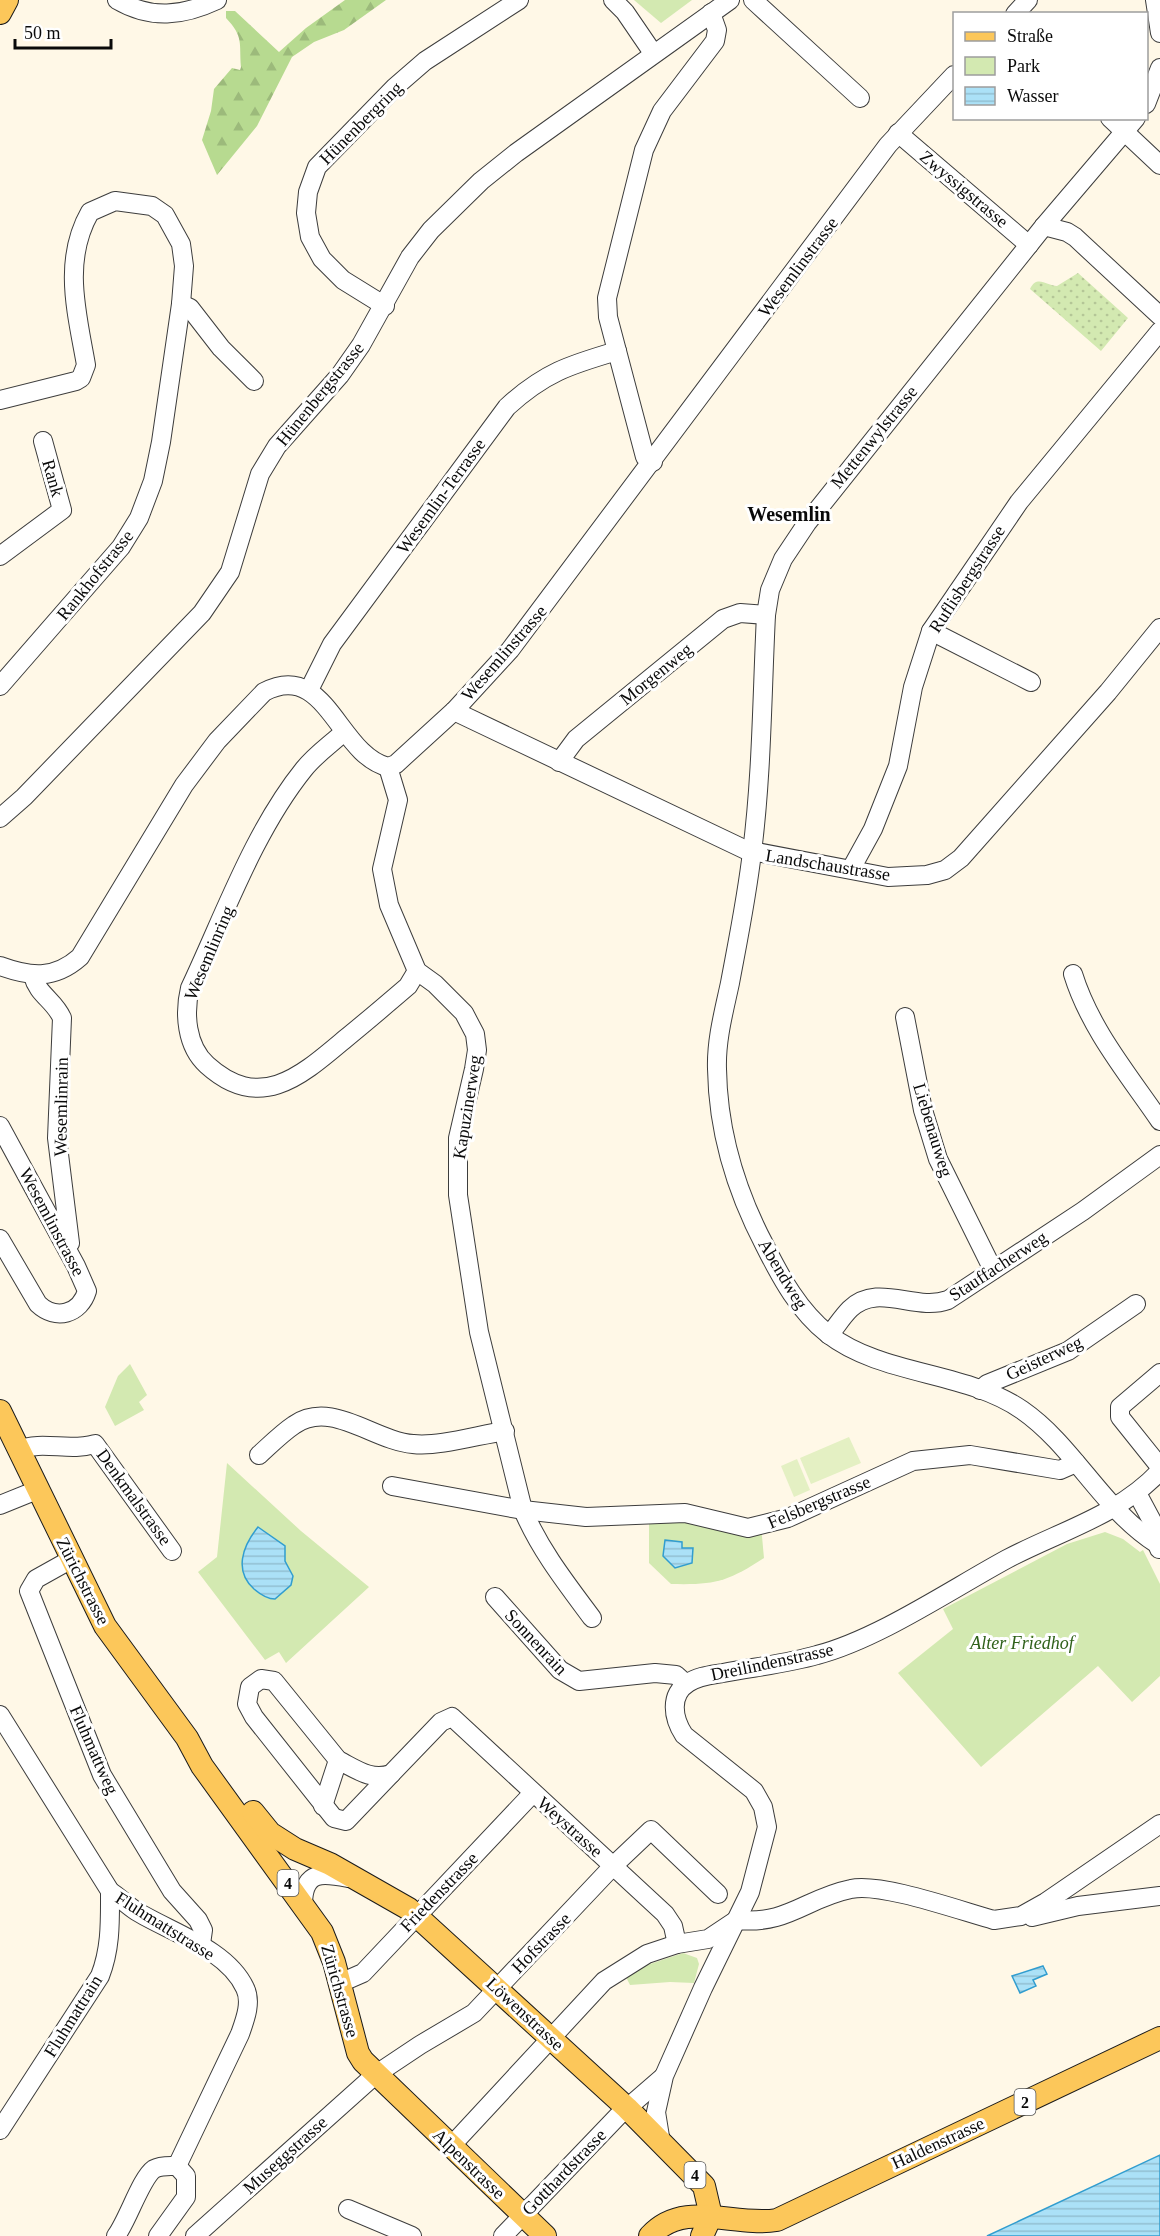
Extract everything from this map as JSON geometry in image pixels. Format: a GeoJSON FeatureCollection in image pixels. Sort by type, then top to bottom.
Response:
{"type":"FeatureCollection","features":[{"type":"Feature","properties":{"kind":"main road"},"geometry":{"type":"LineString","coordinates":[[0,13],[7,0]]}},
{"type":"Feature","properties":{"kind":"main road","name":"Zürichstrasse"},"geometry":{"type":"LineString","coordinates":[[0,1411],[70,1560],[105,1626],[187,1738],[202,1766],[322,1932],[340,1983],[358,2053],[375,2075],[394,2092]]}},
{"type":"Feature","properties":{"kind":"main road","name":"Zürichstrasse"},"geometry":{"type":"LineString","coordinates":[[187,1738],[212,1760],[270,1833],[300,1851]]}},
{"type":"Feature","properties":{"kind":"main road","name":"Löwenstrasse"},"geometry":{"type":"LineString","coordinates":[[300,1851],[330,1864],[352,1879],[402,1904],[498,1988],[627,2108],[704,2186],[707,2226]]}},
{"type":"Feature","properties":{"kind":"main road","name":"Haldenstrasse"},"geometry":{"type":"LineString","coordinates":[[707,2226],[777,2220],[1160,2038]]}},
{"type":"Feature","properties":{"kind":"main road","name":"Alpenstrasse"},"geometry":{"type":"LineString","coordinates":[[394,2092],[545,2236]]}},
{"type":"Feature","properties":{"kind":"main road","name":"2"},"geometry":{"type":"LineString","coordinates":[[650,2236],[658,2227],[676,2218],[707,2226]]}},
{"type":"Feature","properties":{"kind":"main road","name":"2"},"geometry":{"type":"LineString","coordinates":[[750,2236],[777,2220]]}},
{"type":"Feature","properties":{"kind":"street"},"geometry":{"type":"LineString","coordinates":[[117,0],[129,7],[176,15],[217,0]]}},
{"type":"Feature","properties":{"kind":"street","name":"Hünenbergring"},"geometry":{"type":"LineString","coordinates":[[384,306],[343,280],[322,259],[310,237],[306,213],[308,192],[317,167],[395,87],[425,61],[519,0]]}},
{"type":"Feature","properties":{"kind":"street"},"geometry":{"type":"LineString","coordinates":[[613,0],[626,12],[653,53]]}},
{"type":"Feature","properties":{"kind":"street","name":"Hünenbergstrasse"},"geometry":{"type":"LineString","coordinates":[[0,818],[24,797],[194,622],[219,591],[230,572],[260,474],[277,446],[340,375],[362,345],[410,257],[451,208],[516,153],[730,0]]}},
{"type":"Feature","properties":{"kind":"street"},"geometry":{"type":"LineString","coordinates":[[753,0],[860,98]]}},
{"type":"Feature","properties":{"kind":"street"},"geometry":{"type":"LineString","coordinates":[[1017,12],[1028,0]]}},
{"type":"Feature","properties":{"kind":"street"},"geometry":{"type":"LineString","coordinates":[[1155,0],[1160,33]]}},
{"type":"Feature","properties":{"kind":"street"},"geometry":{"type":"LineString","coordinates":[[653,462],[645,457],[608,317],[607,298],[644,150],[662,111],[715,41],[717,30],[711,13]]}},
{"type":"Feature","properties":{"kind":"street","name":"Wesemlinstrasse"},"geometry":{"type":"LineString","coordinates":[[388,767],[396,764],[454,711],[512,649],[898,133],[953,76]]}},
{"type":"Feature","properties":{"kind":"street"},"geometry":{"type":"LineString","coordinates":[[1148,100],[1159,77]]}},
{"type":"Feature","properties":{"kind":"street"},"geometry":{"type":"LineString","coordinates":[[1112,120],[1160,165]]}},
{"type":"Feature","properties":{"kind":"street","name":"Mettenwylstrasse"},"geometry":{"type":"LineString","coordinates":[[752,852],[766,615],[770,590],[783,559],[807,523],[1044,226],[1134,120]]}},
{"type":"Feature","properties":{"kind":"street","name":"Zwyssigstrasse"},"geometry":{"type":"LineString","coordinates":[[898,133],[1029,245]]}},
{"type":"Feature","properties":{"kind":"street","name":"Rankhofstrasse"},"geometry":{"type":"LineString","coordinates":[[0,400],[81,378],[86,365],[72,282],[78,238],[90,212],[115,201],[141,203],[165,215],[181,244],[183,266],[181,304],[153,481],[139,518],[101,573],[0,686]]}},
{"type":"Feature","properties":{"kind":"street"},"geometry":{"type":"LineString","coordinates":[[1044,226],[1067,232],[1075,237],[1160,316]]}},
{"type":"Feature","properties":{"kind":"street"},"geometry":{"type":"LineString","coordinates":[[181,304],[190,308],[221,348],[254,381]]}},
{"type":"Feature","properties":{"kind":"street","name":"Ruflisbergstrasse"},"geometry":{"type":"LineString","coordinates":[[851,869],[873,829],[898,766],[913,687],[931,631],[1019,502],[1160,331]]}},
{"type":"Feature","properties":{"kind":"street","name":"Wesemlin-Terrasse"},"geometry":{"type":"LineString","coordinates":[[309,690],[332,644],[507,406],[531,385],[552,372],[617,351]]}},
{"type":"Feature","properties":{"kind":"street","name":"Rank"},"geometry":{"type":"LineString","coordinates":[[0,555],[62,510],[43,441]]}},
{"type":"Feature","properties":{"kind":"street","name":"Morgenweg"},"geometry":{"type":"LineString","coordinates":[[559,762],[576,739],[723,619],[740,614],[766,615]]}},
{"type":"Feature","properties":{"kind":"street","name":"Landschaustrasse"},"geometry":{"type":"LineString","coordinates":[[454,711],[724,842],[752,852],[888,877],[927,875],[945,870],[961,858],[1100,701],[1160,628]]}},
{"type":"Feature","properties":{"kind":"street"},"geometry":{"type":"LineString","coordinates":[[931,631],[1031,682]]}},
{"type":"Feature","properties":{"kind":"street"},"geometry":{"type":"LineString","coordinates":[[0,966],[33,976],[58,972],[80,957],[184,785],[217,741],[250,705],[273,687],[290,685],[309,690],[321,700],[344,732],[371,759],[388,767]]}},
{"type":"Feature","properties":{"kind":"street","name":"Wesemlinring"},"geometry":{"type":"LineString","coordinates":[[344,732],[305,767],[282,799],[190,988],[186,1006],[188,1027],[194,1047],[204,1062],[219,1076],[236,1085],[265,1088],[290,1081],[307,1071],[408,986],[417,971]]}},
{"type":"Feature","properties":{"kind":"street","name":"Kapuzinerweg"},"geometry":{"type":"LineString","coordinates":[[388,767],[398,800],[382,869],[384,884],[397,927],[417,971],[435,984],[464,1013],[475,1034],[477,1050],[474,1069],[458,1138],[458,1195],[479,1332],[523,1510],[532,1532],[592,1618]]}},
{"type":"Feature","properties":{"kind":"street","name":"Abendweg"},"geometry":{"type":"LineString","coordinates":[[752,852],[721,1030],[717,1067],[721,1116],[728,1152],[755,1227],[791,1293],[808,1315],[829,1335],[862,1353],[980,1390],[1007,1401],[1025,1412],[1076,1463],[1115,1508],[1158,1547]]}},
{"type":"Feature","properties":{"kind":"street"},"geometry":{"type":"LineString","coordinates":[[1073,974],[1083,1004],[1096,1026],[1160,1121]]}},
{"type":"Feature","properties":{"kind":"street","name":"Wesemlinrain"},"geometry":{"type":"LineString","coordinates":[[33,976],[36,987],[56,1005],[62,1018],[57,1137],[70,1243],[66,1246]]}},
{"type":"Feature","properties":{"kind":"street","name":"Liebenauweg"},"geometry":{"type":"LineString","coordinates":[[905,1017],[923,1110],[938,1159],[993,1270]]}},
{"type":"Feature","properties":{"kind":"street","name":"Wesemlinstrasse"},"geometry":{"type":"LineString","coordinates":[[0,1126],[66,1246],[87,1291],[76,1310],[54,1314],[38,1304],[0,1239]]}},
{"type":"Feature","properties":{"kind":"street","name":"Stauffacherweg"},"geometry":{"type":"LineString","coordinates":[[829,1335],[850,1309],[862,1300],[874,1296],[936,1305],[948,1300],[1083,1211],[1160,1155]]}},
{"type":"Feature","properties":{"kind":"street","name":"Geisterweg"},"geometry":{"type":"LineString","coordinates":[[980,1390],[987,1384],[1068,1351],[1136,1304]]}},
{"type":"Feature","properties":{"kind":"street"},"geometry":{"type":"LineString","coordinates":[[1160,1373],[1120,1407],[1120,1417],[1160,1469]]}},
{"type":"Feature","properties":{"kind":"street"},"geometry":{"type":"LineString","coordinates":[[259,1455],[294,1424],[319,1416],[332,1417],[380,1437],[415,1445],[505,1431]]}},
{"type":"Feature","properties":{"kind":"street","name":"Denkmalstrasse"},"geometry":{"type":"LineString","coordinates":[[18,1450],[32,1445],[64,1448],[95,1444],[172,1551]]}},
{"type":"Feature","properties":{"kind":"street","name":"Felsbergstrasse"},"geometry":{"type":"LineString","coordinates":[[523,1510],[594,1517],[685,1513],[748,1528],[788,1518],[913,1461],[969,1455],[1060,1470],[1076,1463]]}},
{"type":"Feature","properties":{"kind":"street","name":"Dreilindenstrasse"},"geometry":{"type":"LineString","coordinates":[[661,2143],[656,2112],[664,2076],[753,1882],[767,1827],[765,1813],[754,1791],[684,1735],[677,1723],[674,1707],[678,1692],[695,1679],[830,1651],[867,1636],[1010,1558],[1091,1522],[1137,1493],[1160,1469]]}},
{"type":"Feature","properties":{"kind":"street"},"geometry":{"type":"LineString","coordinates":[[392,1486],[523,1510]]}},
{"type":"Feature","properties":{"kind":"street"},"geometry":{"type":"LineString","coordinates":[[0,1505],[37,1490]]}},
{"type":"Feature","properties":{"kind":"street","name":"Abendweg"},"geometry":{"type":"LineString","coordinates":[[1137,1493],[1152,1521],[1158,1547]]}},
{"type":"Feature","properties":{"kind":"street","name":"Fluhmattweg"},"geometry":{"type":"LineString","coordinates":[[70,1560],[36,1579],[29,1591],[102,1775],[172,1891],[198,1920],[203,1929],[201,1944]]}},
{"type":"Feature","properties":{"kind":"street","name":"Sonnenrain"},"geometry":{"type":"LineString","coordinates":[[495,1597],[560,1670],[571,1678],[579,1681],[662,1673],[676,1675],[686,1684]]}},
{"type":"Feature","properties":{"kind":"street"},"geometry":{"type":"LineString","coordinates":[[261,1678],[277,1684],[338,1760],[367,1775],[380,1778],[391,1774],[346,1821],[334,1818],[310,1790],[247,1704],[250,1687],[261,1678]]}},
{"type":"Feature","properties":{"kind":"street","name":"Fluhmattstrasse"},"geometry":{"type":"LineString","coordinates":[[0,1716],[110,1891],[136,1911],[201,1944],[222,1962],[245,1988],[247,2012],[240,2034],[177,2166]]}},
{"type":"Feature","properties":{"kind":"street","name":"Weystrasse"},"geometry":{"type":"LineString","coordinates":[[391,1774],[441,1722],[453,1717],[668,1917],[682,1944]]}},
{"type":"Feature","properties":{"kind":"street"},"geometry":{"type":"LineString","coordinates":[[323,1806],[338,1760]]}},
{"type":"Feature","properties":{"kind":"street","name":"Friedenstrasse"},"geometry":{"type":"LineString","coordinates":[[340,1983],[363,1972],[533,1793]]}},
{"type":"Feature","properties":{"kind":"street"},"geometry":{"type":"LineString","coordinates":[[1021,1916],[1046,1902],[1160,1824]]}},
{"type":"Feature","properties":{"kind":"street","name":"Hofstrasse"},"geometry":{"type":"LineString","coordinates":[[375,2075],[474,2013],[613,1866],[651,1830],[718,1894]]}},
{"type":"Feature","properties":{"kind":"street"},"geometry":{"type":"LineString","coordinates":[[303,1903],[307,1885],[315,1877],[328,1874],[352,1879]]}},
{"type":"Feature","properties":{"kind":"street"},"geometry":{"type":"LineString","coordinates":[[452,2145],[604,1981],[647,1954],[708,1939],[737,1920],[758,1922],[773,1920],[842,1891],[866,1888],[994,1920],[1021,1916],[1031,1917],[1078,1906],[1160,1896]]}},
{"type":"Feature","properties":{"kind":"street","name":"Fluhmattrain"},"geometry":{"type":"LineString","coordinates":[[0,2130],[100,1976],[107,1957],[110,1934],[110,1891]]}},
{"type":"Feature","properties":{"kind":"street"},"geometry":{"type":"LineString","coordinates":[[682,1944],[706,1955],[710,1963],[708,1978]]}},
{"type":"Feature","properties":{"kind":"street","name":"Museggstrasse"},"geometry":{"type":"LineString","coordinates":[[195,2236],[375,2075]]}},
{"type":"Feature","properties":{"kind":"street","name":"Dreilindenstrasse"},"geometry":{"type":"LineString","coordinates":[[627,2108],[664,2076]]}},
{"type":"Feature","properties":{"kind":"street","name":"Gotthardstrasse"},"geometry":{"type":"LineString","coordinates":[[503,2236],[627,2108]]}},
{"type":"Feature","properties":{"kind":"street"},"geometry":{"type":"LineString","coordinates":[[116,2236],[129,2216],[149,2174],[160,2167],[177,2166],[186,2176],[186,2197],[158,2236]]}},
{"type":"Feature","properties":{"kind":"street"},"geometry":{"type":"LineString","coordinates":[[348,2210],[412,2236]]}},
{"type":"Feature","properties":{"kind":"green space"},"geometry":{"type":"Polygon","coordinates":[[[345,0],[386,0],[344,30],[314,42],[292,57],[257,126],[217,175],[202,140],[211,111],[214,89],[232,68],[240,70],[241,67],[240,41],[236,30],[226,18],[226,11],[235,11],[279,52],[306,28],[345,0]]]}},
{"type":"Feature","properties":{"kind":"green space"},"geometry":{"type":"Polygon","coordinates":[[[634,0],[692,0],[661,23],[634,0]]]}},
{"type":"Feature","properties":{"kind":"green space"},"geometry":{"type":"Polygon","coordinates":[[[1078,273],[1128,318],[1101,351],[1030,289],[1039,281],[1057,286],[1078,273]]]}},
{"type":"Feature","properties":{"kind":"green space"},"geometry":{"type":"Polygon","coordinates":[[[130,1364],[147,1395],[139,1402],[144,1410],[115,1426],[105,1407],[118,1376],[130,1364]]]}},
{"type":"Feature","properties":{"kind":"green space"},"geometry":{"type":"Polygon","coordinates":[[[849,1437],[861,1463],[811,1484],[800,1458],[849,1437]]]}},
{"type":"Feature","properties":{"kind":"green space"},"geometry":{"type":"Polygon","coordinates":[[[797,1459],[810,1490],[794,1497],[781,1466],[797,1459]]]}},
{"type":"Feature","properties":{"kind":"green space"},"geometry":{"type":"Polygon","coordinates":[[[227,1463],[301,1531],[369,1587],[286,1663],[279,1652],[265,1660],[198,1572],[217,1557],[227,1463]]]}},
{"type":"Feature","properties":{"kind":"green space"},"geometry":{"type":"Polygon","coordinates":[[[649,1515],[761,1526],[764,1558],[730,1577],[710,1583],[671,1584],[649,1563],[649,1515]]]}},
{"type":"Feature","properties":{"kind":"green space","name":"Alter Friedhof"},"geometry":{"type":"Polygon","coordinates":[[[1105,1532],[1123,1539],[1140,1552],[1143,1550],[1160,1584],[1160,1676],[1132,1702],[1098,1666],[981,1767],[898,1673],[953,1629],[943,1609],[1067,1544],[1105,1532]]]}},
{"type":"Feature","properties":{"kind":"green space"},"geometry":{"type":"Polygon","coordinates":[[[683,1953],[697,1958],[699,1964],[694,1983],[630,1985],[626,1977],[644,1966],[683,1953]]]}},
{"type":"Feature","properties":{"kind":"water"},"geometry":{"type":"Polygon","coordinates":[[[258,1527],[285,1546],[285,1561],[293,1576],[291,1585],[275,1599],[257,1591],[248,1582],[242,1567],[244,1551],[258,1527]]]}},
{"type":"Feature","properties":{"kind":"water"},"geometry":{"type":"Polygon","coordinates":[[[665,1540],[682,1542],[682,1548],[693,1548],[692,1563],[675,1568],[663,1556],[665,1540]]]}},
{"type":"Feature","properties":{"kind":"water"},"geometry":{"type":"Polygon","coordinates":[[[1043,1966],[1047,1974],[1033,1980],[1036,1986],[1020,1993],[1012,1976],[1043,1966]]]}},
{"type":"Feature","properties":{"kind":"water"},"geometry":{"type":"Polygon","coordinates":[[[1160,2155],[1160,2236],[987,2236],[1160,2155]]]}},
{"type":"Feature","properties":{"kind":"district","name":"Wesemlin"},"geometry":{"type":"Point","coordinates":[789,514]}}]}
